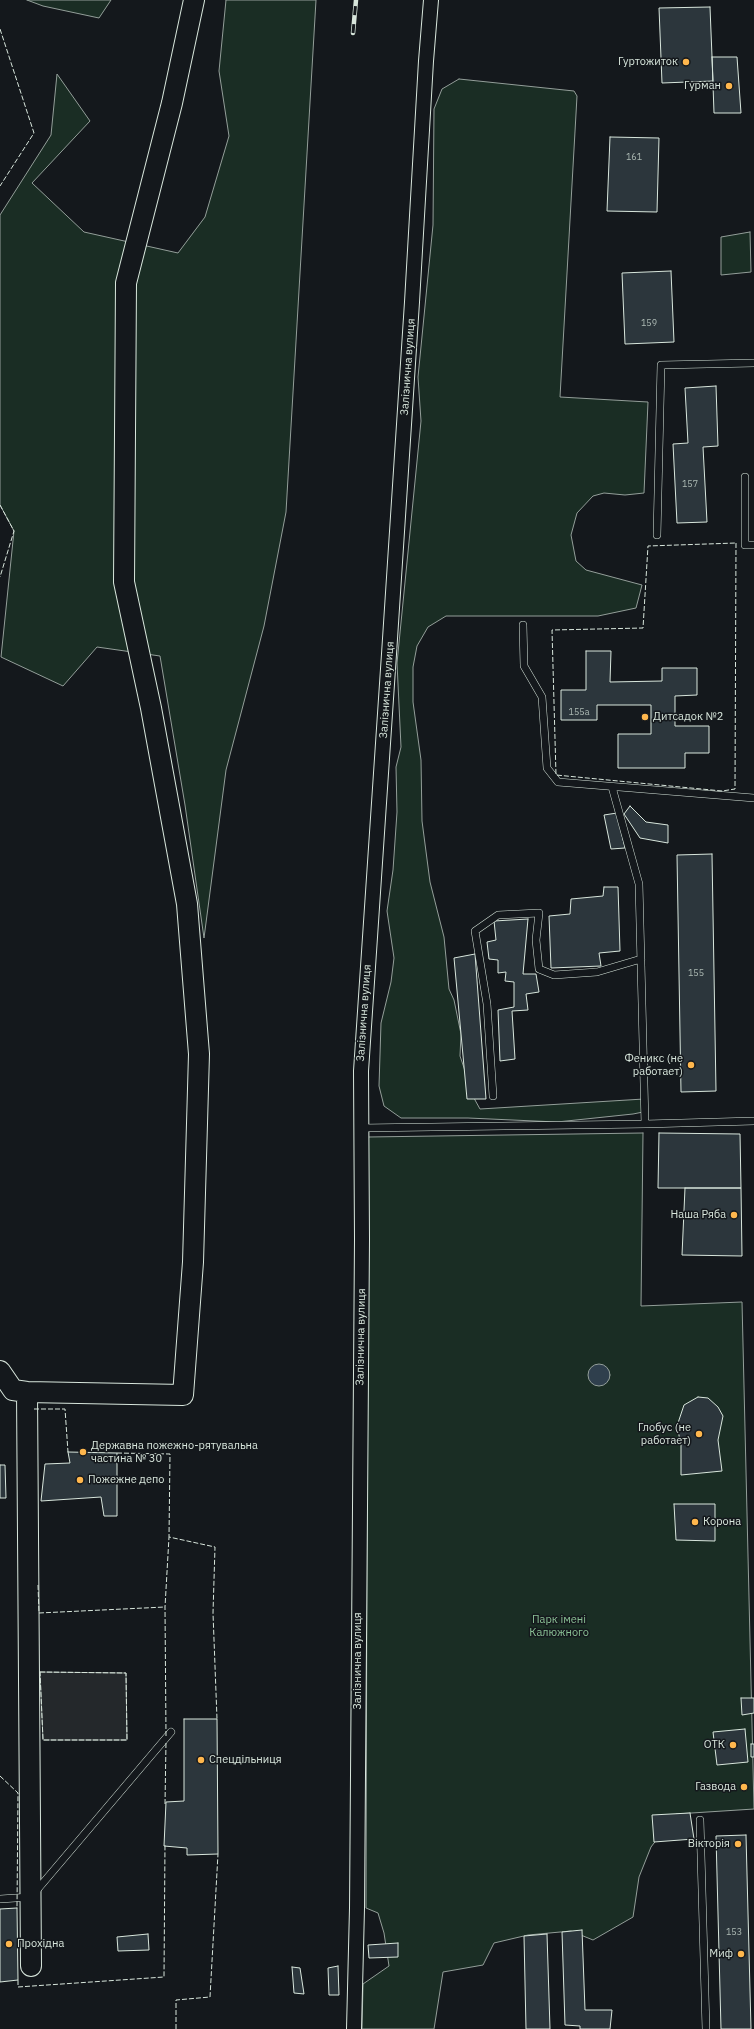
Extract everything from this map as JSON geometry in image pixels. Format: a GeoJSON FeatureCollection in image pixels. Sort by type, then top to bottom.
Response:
{"type":"FeatureCollection","features":[{"type":"Feature","properties":{"kind":"street"},"geometry":{"type":"LineString","coordinates":[[0,1371],[13,1390],[27,1392],[183,1395],[193,1262],[199,1054],[187,904],[151,708],[124,582],[126,283],[172,103],[194,0]]}},
{"type":"Feature","properties":{"kind":"street","name":"Залізнична вулиця"},"geometry":{"type":"LineString","coordinates":[[354,2029],[358,1900],[361,1071],[390,654],[431,0]]}},
{"type":"Feature","properties":{"kind":"street"},"geometry":{"type":"LineString","coordinates":[[27,1392],[31,1966]]}},
{"type":"Feature","properties":{"kind":"lane"},"geometry":{"type":"LineString","coordinates":[[657,535],[661,365],[754,363]]}},
{"type":"Feature","properties":{"kind":"lane"},"geometry":{"type":"LineString","coordinates":[[745,477],[745,545],[754,545]]}},
{"type":"Feature","properties":{"kind":"lane"},"geometry":{"type":"LineString","coordinates":[[523,625],[524,666],[542,698],[547,768],[558,782],[754,798]]}},
{"type":"Feature","properties":{"kind":"lane"},"geometry":{"type":"LineString","coordinates":[[612,786],[639,884],[645,1124]]}},
{"type":"Feature","properties":{"kind":"lane"},"geometry":{"type":"LineString","coordinates":[[493,1096],[487,1004],[475,931],[498,915],[539,913],[536,940],[539,969],[554,975],[597,972],[641,959]]}},
{"type":"Feature","properties":{"kind":"lane"},"geometry":{"type":"LineString","coordinates":[[361,1128],[645,1124],[754,1120]]}},
{"type":"Feature","properties":{"kind":"lane"},"geometry":{"type":"LineString","coordinates":[[0,1899],[31,1897],[171,1732]]}},
{"type":"Feature","properties":{"kind":"lane"},"geometry":{"type":"LineString","coordinates":[[700,1820],[706,2029]]}},
{"type":"Feature","properties":{"kind":"green space"},"geometry":{"type":"Polygon","coordinates":[[[27,0],[111,0],[99,18],[43,6],[27,0]]]}},
{"type":"Feature","properties":{"kind":"green space"},"geometry":{"type":"Polygon","coordinates":[[[226,0],[316,0],[286,512],[264,626],[226,770],[204,938],[185,805],[160,656],[97,647],[63,686],[1,657],[14,531],[0,505],[0,215],[51,135],[57,74],[90,121],[32,183],[84,232],[178,253],[205,217],[229,136],[219,71],[226,0]]]}},
{"type":"Feature","properties":{"kind":"green space"},"geometry":{"type":"Polygon","coordinates":[[[459,79],[574,91],[577,96],[560,397],[648,402],[644,493],[625,495],[604,493],[593,496],[577,513],[571,535],[576,561],[586,570],[642,585],[636,608],[598,616],[446,616],[428,627],[417,646],[413,667],[413,702],[421,760],[422,821],[430,882],[444,937],[449,989],[454,1000],[461,1034],[460,1056],[475,1100],[480,1109],[644,1099],[643,1112],[633,1114],[557,1122],[468,1118],[401,1118],[384,1106],[379,1086],[381,1023],[391,982],[394,958],[387,911],[393,870],[397,812],[396,767],[401,747],[397,663],[421,421],[418,377],[433,225],[434,109],[442,89],[459,79]]]}},
{"type":"Feature","properties":{"kind":"green space"},"geometry":{"type":"Polygon","coordinates":[[[750,232],[751,272],[721,275],[721,237],[750,232]]]}},
{"type":"Feature","properties":{"kind":"green space","name":"Парк імені Калюжного"},"geometry":{"type":"Polygon","coordinates":[[[643,1133],[641,1306],[742,1302],[754,1809],[676,1814],[651,1847],[639,1877],[633,1917],[593,1940],[571,1931],[528,1935],[494,1943],[483,1965],[443,1972],[434,2029],[362,2029],[363,1984],[389,1966],[384,1933],[378,1913],[366,1908],[368,1137],[643,1133]]]}},
{"type":"Feature","properties":{"kind":"shaded area"},"geometry":{"type":"Polygon","coordinates":[[[40,1672],[126,1673],[127,1740],[43,1740],[40,1672]]]}},
{"type":"Feature","properties":{"kind":"water"},"geometry":{"type":"Polygon","coordinates":[[[599,1364],[607,1367],[610,1375],[607,1383],[599,1386],[591,1383],[588,1375],[591,1367],[599,1364]]]}},
{"type":"Feature","properties":{"kind":"building","name":"Гуртожиток"},"geometry":{"type":"Polygon","coordinates":[[[710,7],[713,81],[662,83],[659,8],[710,7]]]}},
{"type":"Feature","properties":{"kind":"building"},"geometry":{"type":"Polygon","coordinates":[[[712,57],[737,57],[741,113],[714,113],[712,57]]]}},
{"type":"Feature","properties":{"kind":"building"},"geometry":{"type":"Polygon","coordinates":[[[610,137],[659,138],[657,212],[607,211],[610,137]]]}},
{"type":"Feature","properties":{"kind":"building"},"geometry":{"type":"Polygon","coordinates":[[[671,271],[674,342],[625,344],[622,273],[671,271]]]}},
{"type":"Feature","properties":{"kind":"building"},"geometry":{"type":"Polygon","coordinates":[[[716,386],[718,446],[703,447],[707,522],[677,523],[673,444],[688,443],[685,388],[716,386]]]}},
{"type":"Feature","properties":{"kind":"building"},"geometry":{"type":"Polygon","coordinates":[[[586,651],[611,651],[610,682],[662,681],[662,668],[697,668],[697,695],[675,696],[675,726],[709,726],[709,753],[685,753],[685,768],[618,768],[618,734],[651,734],[651,705],[597,705],[597,720],[561,720],[561,690],[586,690],[586,651]]]}},
{"type":"Feature","properties":{"kind":"building"},"geometry":{"type":"Polygon","coordinates":[[[630,806],[646,822],[668,825],[668,843],[640,838],[624,814],[630,806]]]}},
{"type":"Feature","properties":{"kind":"building"},"geometry":{"type":"Polygon","coordinates":[[[617,813],[625,848],[611,849],[604,815],[617,813]]]}},
{"type":"Feature","properties":{"kind":"building"},"geometry":{"type":"Polygon","coordinates":[[[712,854],[716,1091],[681,1092],[677,855],[712,854]]]}},
{"type":"Feature","properties":{"kind":"building"},"geometry":{"type":"Polygon","coordinates":[[[604,887],[618,887],[620,951],[599,953],[601,966],[551,968],[549,916],[570,914],[571,899],[603,896],[604,887]]]}},
{"type":"Feature","properties":{"kind":"building"},"geometry":{"type":"Polygon","coordinates":[[[528,919],[523,974],[536,974],[539,992],[526,994],[528,1010],[512,1011],[515,1059],[500,1061],[498,1010],[514,1007],[514,982],[505,981],[506,972],[498,973],[498,960],[489,959],[487,942],[496,940],[494,921],[528,919]]]}},
{"type":"Feature","properties":{"kind":"building"},"geometry":{"type":"Polygon","coordinates":[[[475,954],[486,1099],[467,1099],[454,958],[475,954]]]}},
{"type":"Feature","properties":{"kind":"building"},"geometry":{"type":"Polygon","coordinates":[[[659,1133],[740,1134],[741,1188],[658,1188],[659,1133]]]}},
{"type":"Feature","properties":{"kind":"building"},"geometry":{"type":"Polygon","coordinates":[[[685,1188],[741,1188],[742,1256],[682,1255],[685,1188]]]}},
{"type":"Feature","properties":{"kind":"building","name":"Глобус (не работает)"},"geometry":{"type":"Polygon","coordinates":[[[698,1397],[708,1398],[718,1407],[723,1416],[718,1440],[722,1471],[681,1475],[681,1445],[677,1426],[684,1405],[698,1397]]]}},
{"type":"Feature","properties":{"kind":"building","name":"Пожежне депо"},"geometry":{"type":"Polygon","coordinates":[[[68,1452],[117,1453],[117,1516],[104,1516],[101,1497],[41,1501],[45,1464],[70,1463],[68,1452]]]}},
{"type":"Feature","properties":{"kind":"building"},"geometry":{"type":"Polygon","coordinates":[[[0,1465],[5,1465],[6,1498],[0,1498],[0,1465]]]}},
{"type":"Feature","properties":{"kind":"building","name":"Корона"},"geometry":{"type":"Polygon","coordinates":[[[674,1504],[715,1504],[715,1541],[676,1540],[674,1504]]]}},
{"type":"Feature","properties":{"kind":"building"},"geometry":{"type":"Polygon","coordinates":[[[741,1698],[754,1698],[754,1713],[742,1715],[741,1698]]]}},
{"type":"Feature","properties":{"kind":"building","name":"Спецдільниця"},"geometry":{"type":"Polygon","coordinates":[[[184,1719],[217,1719],[218,1854],[187,1855],[187,1848],[164,1846],[166,1802],[184,1801],[184,1719]]]}},
{"type":"Feature","properties":{"kind":"building"},"geometry":{"type":"Polygon","coordinates":[[[745,1729],[748,1762],[717,1765],[713,1732],[745,1729]]]}},
{"type":"Feature","properties":{"kind":"building"},"geometry":{"type":"Polygon","coordinates":[[[751,1744],[754,1744],[754,1757],[751,1757],[751,1744]]]}},
{"type":"Feature","properties":{"kind":"building"},"geometry":{"type":"Polygon","coordinates":[[[690,1813],[694,1839],[654,1842],[652,1815],[690,1813]]]}},
{"type":"Feature","properties":{"kind":"building"},"geometry":{"type":"Polygon","coordinates":[[[746,1835],[751,2029],[721,2029],[716,1836],[746,1835]]]}},
{"type":"Feature","properties":{"kind":"building","name":"Прохідна"},"geometry":{"type":"Polygon","coordinates":[[[17,1908],[18,1980],[0,1982],[0,1909],[17,1908]]]}},
{"type":"Feature","properties":{"kind":"building"},"geometry":{"type":"Polygon","coordinates":[[[582,1930],[585,2010],[612,2010],[610,2029],[580,2029],[580,2026],[565,2025],[562,1932],[582,1930]]]}},
{"type":"Feature","properties":{"kind":"building"},"geometry":{"type":"Polygon","coordinates":[[[148,1934],[149,1950],[118,1951],[117,1937],[148,1934]]]}},
{"type":"Feature","properties":{"kind":"building"},"geometry":{"type":"Polygon","coordinates":[[[547,1934],[550,2029],[526,2029],[524,1936],[547,1934]]]}},
{"type":"Feature","properties":{"kind":"building"},"geometry":{"type":"Polygon","coordinates":[[[398,1943],[398,1957],[369,1958],[368,1945],[398,1943]]]}},
{"type":"Feature","properties":{"kind":"building"},"geometry":{"type":"Polygon","coordinates":[[[338,1966],[339,1995],[329,1995],[328,1968],[338,1966]]]}},
{"type":"Feature","properties":{"kind":"building"},"geometry":{"type":"Polygon","coordinates":[[[292,1967],[300,1968],[304,1994],[294,1993],[292,1967]]]}},
{"type":"Feature","properties":{"kind":"railway"},"geometry":{"type":"LineString","coordinates":[[353,33],[356,0]]}},
{"type":"Feature","properties":{"kind":"fence"},"geometry":{"type":"LineString","coordinates":[[0,29],[34,133],[0,186]]}},
{"type":"Feature","properties":{"kind":"fence"},"geometry":{"type":"LineString","coordinates":[[0,505],[14,531],[0,577]]}},
{"type":"Feature","properties":{"kind":"fence"},"geometry":{"type":"LineString","coordinates":[[736,543],[735,789],[722,791],[556,775],[552,630],[643,628],[648,546],[736,543]]}},
{"type":"Feature","properties":{"kind":"fence"},"geometry":{"type":"LineString","coordinates":[[34,1409],[65,1409],[68,1452]]}},
{"type":"Feature","properties":{"kind":"fence"},"geometry":{"type":"LineString","coordinates":[[117,1453],[170,1454],[169,1537]]}},
{"type":"Feature","properties":{"kind":"fence"},"geometry":{"type":"LineString","coordinates":[[166,1736],[165,1607],[169,1537],[215,1547],[213,1613],[217,1719]]}},
{"type":"Feature","properties":{"kind":"fence"},"geometry":{"type":"LineString","coordinates":[[38,1585],[39,1613],[165,1607]]}},
{"type":"Feature","properties":{"kind":"fence"},"geometry":{"type":"LineString","coordinates":[[40,1672],[126,1673],[127,1740],[43,1740],[40,1672]]}},
{"type":"Feature","properties":{"kind":"fence"},"geometry":{"type":"LineString","coordinates":[[165,1804],[166,1742]]}},
{"type":"Feature","properties":{"kind":"fence"},"geometry":{"type":"LineString","coordinates":[[0,1776],[18,1793],[17,1908]]}},
{"type":"Feature","properties":{"kind":"fence"},"geometry":{"type":"LineString","coordinates":[[18,1980],[18,1987],[164,1977],[165,1844]]}},
{"type":"Feature","properties":{"kind":"fence"},"geometry":{"type":"LineString","coordinates":[[176,2029],[176,2000],[210,1997],[218,1854]]}},
{"type":"Feature","properties":{"kind":"place","name":"Гуртожиток"},"geometry":{"type":"Point","coordinates":[686,62]}},
{"type":"Feature","properties":{"kind":"place","name":"Гурман"},"geometry":{"type":"Point","coordinates":[729,86]}},
{"type":"Feature","properties":{"kind":"place","name":"Дитсадок №2"},"geometry":{"type":"Point","coordinates":[645,717]}},
{"type":"Feature","properties":{"kind":"place","name":"Феникс (не работает)"},"geometry":{"type":"Point","coordinates":[691,1065]}},
{"type":"Feature","properties":{"kind":"place","name":"Наша Ряба"},"geometry":{"type":"Point","coordinates":[734,1215]}},
{"type":"Feature","properties":{"kind":"place","name":"Глобус (не работает)"},"geometry":{"type":"Point","coordinates":[699,1434]}},
{"type":"Feature","properties":{"kind":"place","name":"Державна пожежно-рятувальна частина № 30"},"geometry":{"type":"Point","coordinates":[83,1452]}},
{"type":"Feature","properties":{"kind":"place","name":"Пожежне депо"},"geometry":{"type":"Point","coordinates":[80,1480]}},
{"type":"Feature","properties":{"kind":"place","name":"Корона"},"geometry":{"type":"Point","coordinates":[695,1522]}},
{"type":"Feature","properties":{"kind":"place","name":"ОТК"},"geometry":{"type":"Point","coordinates":[733,1745]}},
{"type":"Feature","properties":{"kind":"place","name":"Спецдільниця"},"geometry":{"type":"Point","coordinates":[201,1760]}},
{"type":"Feature","properties":{"kind":"place","name":"Газвода"},"geometry":{"type":"Point","coordinates":[744,1787]}},
{"type":"Feature","properties":{"kind":"place","name":"Вікторія"},"geometry":{"type":"Point","coordinates":[738,1844]}},
{"type":"Feature","properties":{"kind":"place","name":"Прохідна"},"geometry":{"type":"Point","coordinates":[9,1944]}},
{"type":"Feature","properties":{"kind":"place","name":"Миф"},"geometry":{"type":"Point","coordinates":[741,1954]}}]}
